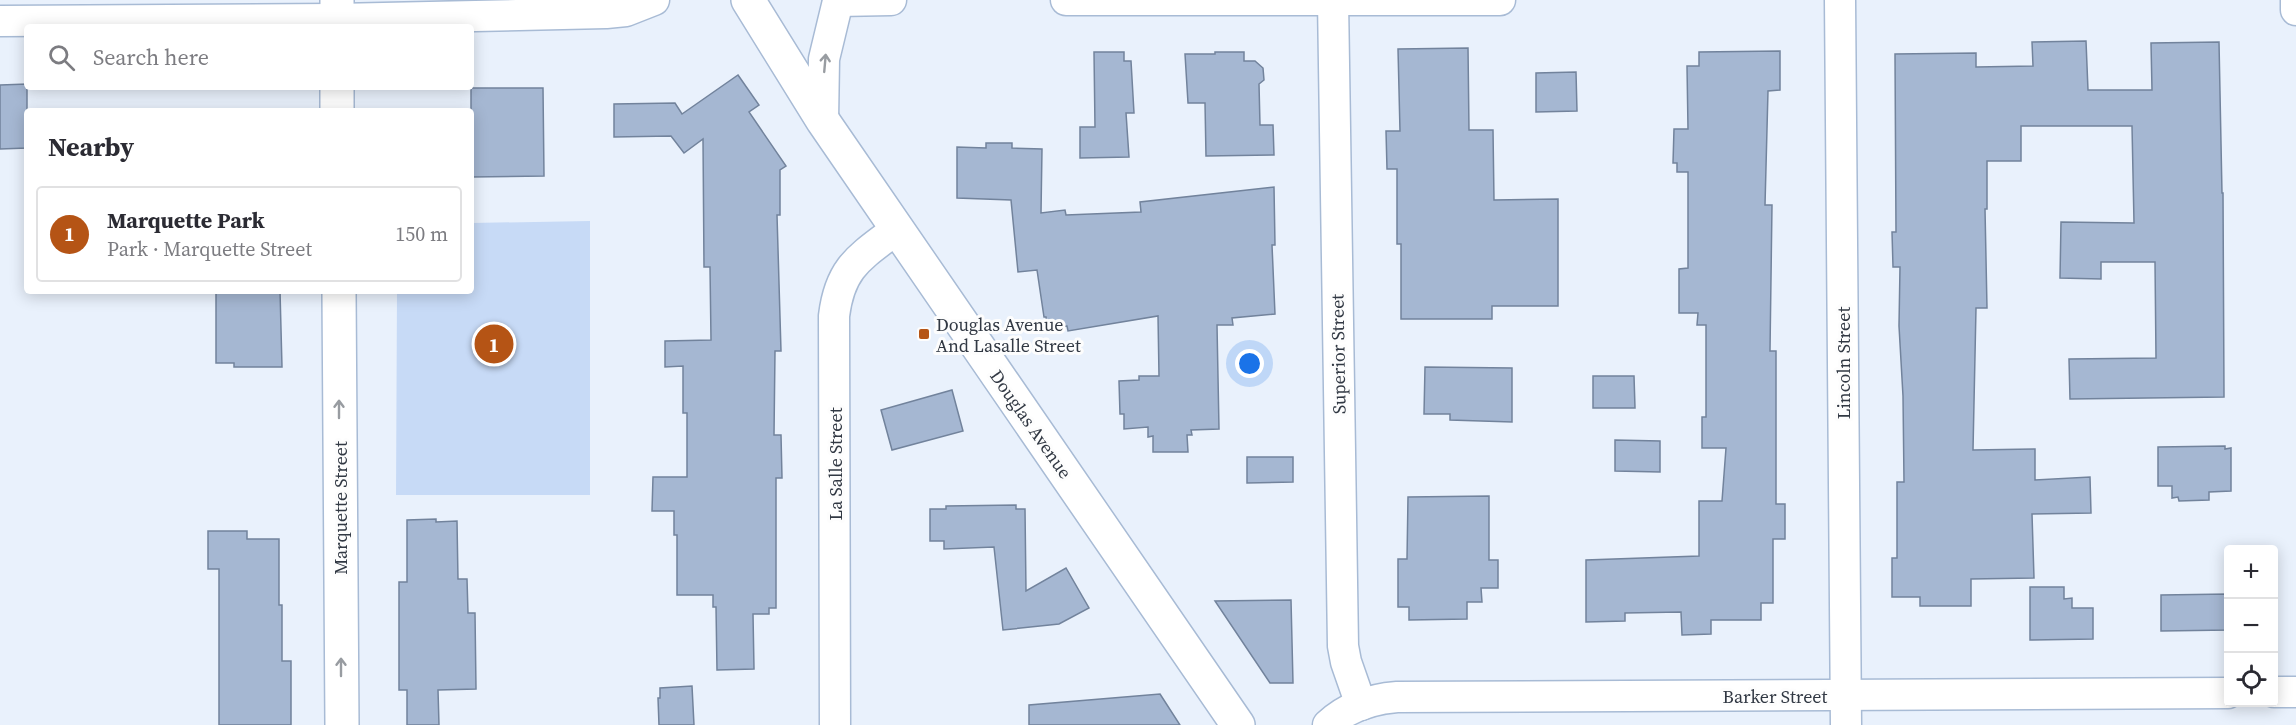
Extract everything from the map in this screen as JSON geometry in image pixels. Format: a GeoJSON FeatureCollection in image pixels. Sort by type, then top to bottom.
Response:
{"type":"FeatureCollection","features":[{"type":"Feature","properties":{"kind":"main road","name":"Douglas Avenue"},"geometry":{"type":"LineString","coordinates":[[748,0],[823,121],[1238,725]]}},
{"type":"Feature","properties":{"kind":"main road"},"geometry":{"type":"LineString","coordinates":[[337,90],[337,108]]}},
{"type":"Feature","properties":{"kind":"main road","name":"Marquette Street"},"geometry":{"type":"LineString","coordinates":[[339,294],[342,725]]}},
{"type":"Feature","properties":{"kind":"street"},"geometry":{"type":"LineString","coordinates":[[0,21],[606,13],[626,11],[654,0]]}},
{"type":"Feature","properties":{"kind":"street"},"geometry":{"type":"LineString","coordinates":[[823,121],[824,59],[838,0],[891,0]]}},
{"type":"Feature","properties":{"kind":"street"},"geometry":{"type":"LineString","coordinates":[[1066,0],[1500,0]]}},
{"type":"Feature","properties":{"kind":"street","name":"Superior Street"},"geometry":{"type":"LineString","coordinates":[[1332,0],[1343,646],[1361,705]]}},
{"type":"Feature","properties":{"kind":"street","name":"Lincoln Street"},"geometry":{"type":"LineString","coordinates":[[1840,0],[1846,725]]}},
{"type":"Feature","properties":{"kind":"street"},"geometry":{"type":"LineString","coordinates":[[2296,0],[2296,10]]}},
{"type":"Feature","properties":{"kind":"street","name":"La Salle Street"},"geometry":{"type":"LineString","coordinates":[[835,725],[834,316],[843,280],[857,260],[897,229]]}},
{"type":"Feature","properties":{"kind":"street"},"geometry":{"type":"LineString","coordinates":[[2278,692],[2296,692]]}},
{"type":"Feature","properties":{"kind":"street","name":"Barker Street"},"geometry":{"type":"LineString","coordinates":[[1328,725],[1341,714],[1361,705],[1378,699],[1397,697],[2224,693]]}},
{"type":"Feature","properties":{"kind":"shaded area"},"geometry":{"type":"Polygon","coordinates":[[[590,221],[590,495],[396,495],[397,294],[474,294],[474,223],[590,221]]]}},
{"type":"Feature","properties":{"kind":"building"},"geometry":{"type":"Polygon","coordinates":[[[2086,41],[2088,90],[2152,90],[2151,43],[2219,42],[2223,193],[2224,397],[2070,399],[2069,359],[2156,358],[2155,262],[2101,262],[2101,279],[2060,278],[2061,222],[2134,223],[2132,126],[2021,126],[2021,161],[1987,161],[1987,209],[1985,209],[1987,308],[1976,308],[1973,450],[2035,449],[2035,480],[2090,477],[2091,513],[2032,514],[2034,578],[1971,579],[1971,606],[1920,606],[1920,597],[1892,597],[1892,558],[1897,558],[1897,482],[1904,482],[1899,326],[1900,267],[1893,267],[1892,232],[1896,232],[1895,54],[1976,53],[1976,67],[2033,66],[2032,42],[2086,41]]]}},
{"type":"Feature","properties":{"kind":"building"},"geometry":{"type":"Polygon","coordinates":[[[1468,48],[1469,130],[1493,130],[1494,200],[1558,199],[1558,306],[1492,306],[1492,319],[1401,319],[1401,244],[1397,244],[1397,169],[1387,169],[1386,131],[1400,131],[1398,49],[1468,48]]]}},
{"type":"Feature","properties":{"kind":"building"},"geometry":{"type":"Polygon","coordinates":[[[1780,51],[1780,90],[1768,91],[1765,205],[1772,205],[1770,351],[1776,351],[1776,504],[1785,504],[1785,539],[1773,539],[1773,603],[1761,603],[1761,620],[1711,620],[1711,634],[1682,635],[1681,612],[1625,613],[1625,621],[1586,622],[1586,560],[1699,556],[1699,501],[1722,501],[1726,448],[1702,448],[1702,417],[1706,417],[1706,325],[1697,325],[1698,313],[1679,313],[1679,269],[1688,268],[1688,172],[1677,172],[1677,163],[1673,163],[1674,129],[1688,129],[1687,66],[1699,66],[1699,52],[1780,51]]]}},
{"type":"Feature","properties":{"kind":"building"},"geometry":{"type":"Polygon","coordinates":[[[1094,52],[1124,52],[1124,61],[1131,61],[1134,113],[1126,113],[1129,157],[1080,158],[1080,127],[1095,127],[1094,52]]]}},
{"type":"Feature","properties":{"kind":"building"},"geometry":{"type":"Polygon","coordinates":[[[1215,52],[1244,52],[1244,61],[1255,61],[1263,68],[1264,80],[1259,84],[1260,125],[1273,125],[1274,155],[1206,156],[1205,103],[1188,103],[1185,54],[1215,54],[1215,52]]]}},
{"type":"Feature","properties":{"kind":"building"},"geometry":{"type":"Polygon","coordinates":[[[1576,72],[1577,111],[1536,112],[1536,73],[1576,72]]]}},
{"type":"Feature","properties":{"kind":"building"},"geometry":{"type":"Polygon","coordinates":[[[738,75],[759,105],[749,112],[786,166],[780,170],[780,215],[777,215],[781,351],[775,351],[774,435],[781,435],[782,478],[776,478],[776,608],[769,608],[769,614],[753,614],[754,669],[717,670],[716,607],[713,607],[713,595],[677,595],[677,535],[674,535],[674,511],[652,511],[653,477],[687,477],[687,413],[683,413],[683,366],[665,367],[665,341],[711,340],[710,267],[704,267],[703,139],[684,153],[671,136],[614,137],[614,104],[675,103],[682,114],[738,75]]]}},
{"type":"Feature","properties":{"kind":"building"},"geometry":{"type":"Polygon","coordinates":[[[24,84],[24,90],[27,90],[27,108],[24,108],[24,148],[0,149],[0,85],[24,84]]]}},
{"type":"Feature","properties":{"kind":"building"},"geometry":{"type":"Polygon","coordinates":[[[474,88],[543,88],[544,176],[474,177],[474,108],[471,108],[471,90],[474,88]]]}},
{"type":"Feature","properties":{"kind":"building"},"geometry":{"type":"Polygon","coordinates":[[[986,143],[1012,143],[1012,148],[1042,149],[1041,213],[1065,210],[1066,215],[1141,212],[1140,202],[1274,187],[1275,245],[1272,245],[1275,314],[1232,318],[1233,325],[1217,325],[1219,429],[1191,430],[1192,435],[1187,435],[1188,452],[1153,452],[1153,436],[1148,437],[1148,427],[1124,429],[1124,414],[1120,414],[1119,381],[1139,380],[1139,376],[1159,376],[1158,316],[1068,331],[1067,326],[1048,327],[1046,317],[1044,317],[1037,270],[1018,272],[1011,200],[957,198],[957,147],[986,148],[986,143]]]}},
{"type":"Feature","properties":{"kind":"building"},"geometry":{"type":"Polygon","coordinates":[[[216,294],[280,294],[282,367],[234,367],[234,363],[216,363],[216,294]]]}},
{"type":"Feature","properties":{"kind":"building"},"geometry":{"type":"Polygon","coordinates":[[[1425,367],[1512,368],[1512,422],[1450,420],[1450,414],[1424,414],[1425,367]]]}},
{"type":"Feature","properties":{"kind":"building"},"geometry":{"type":"Polygon","coordinates":[[[1593,376],[1634,376],[1635,408],[1593,408],[1593,376]]]}},
{"type":"Feature","properties":{"kind":"building"},"geometry":{"type":"Polygon","coordinates":[[[952,390],[963,431],[892,450],[881,410],[952,390]]]}},
{"type":"Feature","properties":{"kind":"building"},"geometry":{"type":"Polygon","coordinates":[[[1615,440],[1660,441],[1660,472],[1615,471],[1615,440]]]}},
{"type":"Feature","properties":{"kind":"building"},"geometry":{"type":"Polygon","coordinates":[[[2225,446],[2225,449],[2231,448],[2231,491],[2209,492],[2209,500],[2179,501],[2178,497],[2172,498],[2172,486],[2158,486],[2158,447],[2225,446]]]}},
{"type":"Feature","properties":{"kind":"building"},"geometry":{"type":"Polygon","coordinates":[[[1247,457],[1293,457],[1293,482],[1247,483],[1247,457]]]}},
{"type":"Feature","properties":{"kind":"building"},"geometry":{"type":"Polygon","coordinates":[[[1489,496],[1489,560],[1498,560],[1498,588],[1481,588],[1482,602],[1467,602],[1467,619],[1409,620],[1409,607],[1398,607],[1398,559],[1407,559],[1408,497],[1489,496]]]}},
{"type":"Feature","properties":{"kind":"building"},"geometry":{"type":"Polygon","coordinates":[[[1016,505],[1016,509],[1025,509],[1026,591],[1066,568],[1089,608],[1059,624],[1003,630],[994,547],[944,549],[944,541],[930,541],[930,509],[946,509],[946,506],[1016,505]]]}},
{"type":"Feature","properties":{"kind":"building"},"geometry":{"type":"Polygon","coordinates":[[[436,519],[436,522],[457,521],[458,579],[467,579],[468,613],[475,613],[476,689],[438,690],[439,725],[407,725],[407,690],[399,690],[399,582],[407,582],[407,520],[436,519]]]}},
{"type":"Feature","properties":{"kind":"building"},"geometry":{"type":"Polygon","coordinates":[[[208,531],[247,531],[247,539],[279,539],[282,661],[291,661],[291,725],[219,725],[219,569],[208,569],[208,531]]]}},
{"type":"Feature","properties":{"kind":"building"},"geometry":{"type":"Polygon","coordinates":[[[2030,587],[2064,587],[2064,599],[2072,598],[2072,608],[2093,608],[2093,639],[2030,640],[2030,587]]]}},
{"type":"Feature","properties":{"kind":"building"},"geometry":{"type":"Polygon","coordinates":[[[2224,594],[2224,630],[2161,631],[2161,595],[2224,594]]]}},
{"type":"Feature","properties":{"kind":"building"},"geometry":{"type":"Polygon","coordinates":[[[1291,600],[1293,683],[1270,683],[1215,601],[1291,600]]]}},
{"type":"Feature","properties":{"kind":"building"},"geometry":{"type":"Polygon","coordinates":[[[692,686],[694,725],[659,725],[660,688],[692,686]]]}},
{"type":"Feature","properties":{"kind":"building"},"geometry":{"type":"Polygon","coordinates":[[[1160,694],[1180,725],[1029,725],[1029,705],[1160,694]]]}},
{"type":"Feature","properties":{"kind":"place","name":"Douglas Avenue And Lasalle Street"},"geometry":{"type":"Point","coordinates":[924,334]}},
{"type":"Feature","properties":{"kind":"place","name":"Marquette Park"},"geometry":{"type":"Point","coordinates":[494,344]}}]}
